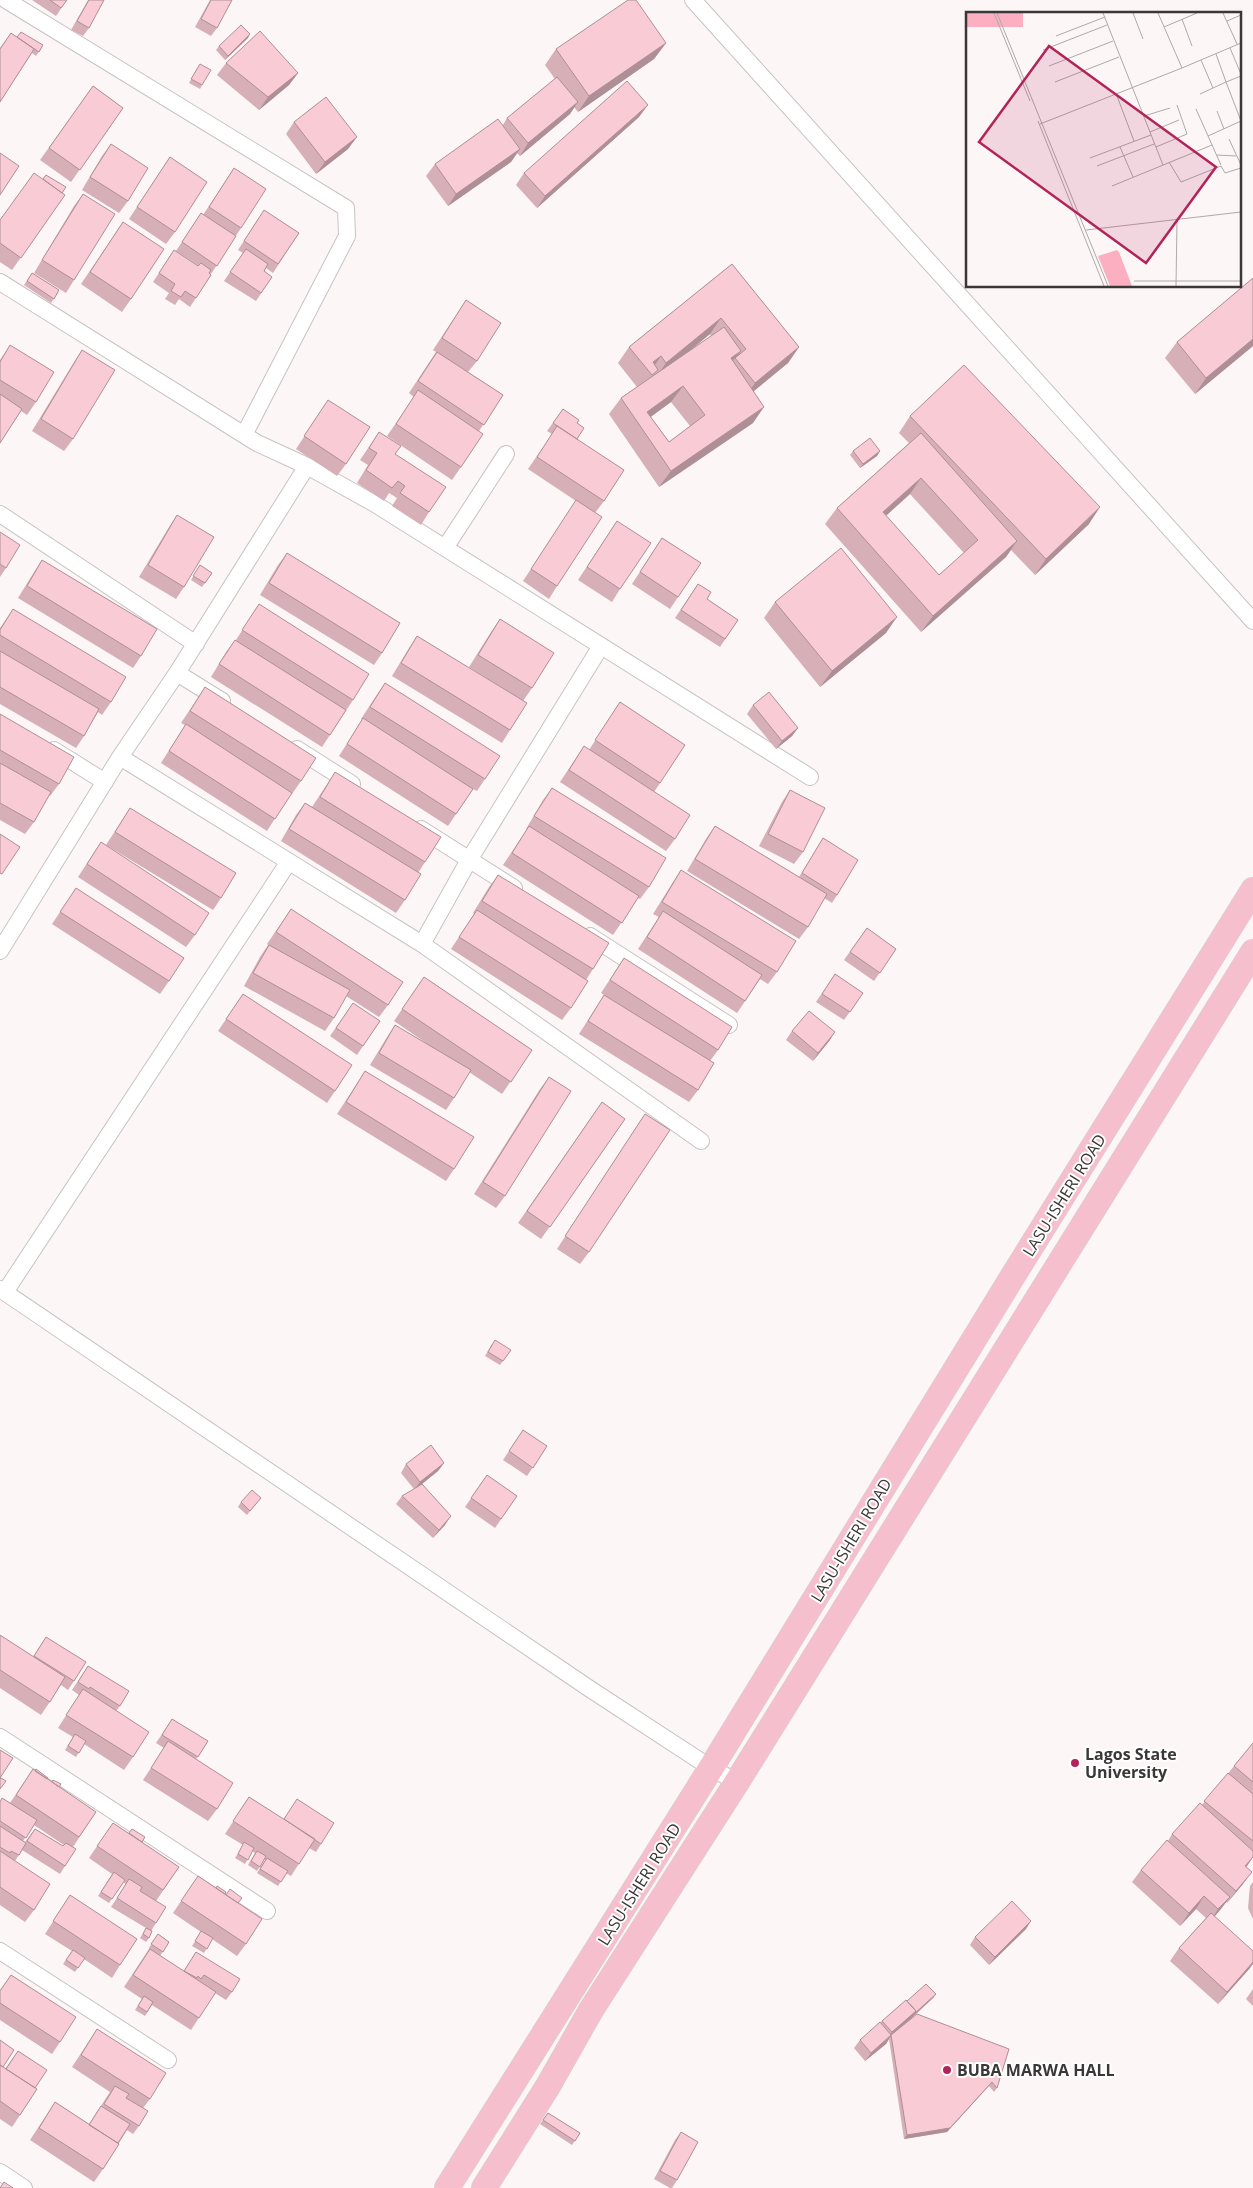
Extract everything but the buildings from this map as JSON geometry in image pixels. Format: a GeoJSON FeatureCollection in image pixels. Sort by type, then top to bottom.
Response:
{"type":"FeatureCollection","features":[{"type":"Feature","properties":{"kind":"main road","name":"LASU-ISHERI ROAD"},"geometry":{"type":"LineString","coordinates":[[447,2188],[711,1768],[1011,1279],[1253,890]]}},
{"type":"Feature","properties":{"kind":"main road","name":"LASU-ISHERI ROAD"},"geometry":{"type":"LineString","coordinates":[[484,2188],[548,2086],[591,2010],[737,1782],[1253,952]]}},
{"type":"Feature","properties":{"kind":"street"},"geometry":{"type":"LineString","coordinates":[[6,0],[346,208],[347,236],[244,435]]}},
{"type":"Feature","properties":{"kind":"street"},"geometry":{"type":"LineString","coordinates":[[694,0],[1253,621]]}},
{"type":"Feature","properties":{"kind":"street"},"geometry":{"type":"LineString","coordinates":[[0,282],[244,435],[307,466],[375,504],[810,777]]}},
{"type":"Feature","properties":{"kind":"street"},"geometry":{"type":"LineString","coordinates":[[446,548],[506,454]]}},
{"type":"Feature","properties":{"kind":"street"},"geometry":{"type":"LineString","coordinates":[[2,941],[196,644],[307,466]]}},
{"type":"Feature","properties":{"kind":"street"},"geometry":{"type":"LineString","coordinates":[[0,514],[196,644]]}},
{"type":"Feature","properties":{"kind":"street"},"geometry":{"type":"LineString","coordinates":[[422,944],[469,860],[601,646]]}},
{"type":"Feature","properties":{"kind":"street"},"geometry":{"type":"LineString","coordinates":[[178,672],[236,710]]}},
{"type":"Feature","properties":{"kind":"street"},"geometry":{"type":"LineString","coordinates":[[40,742],[105,782]]}},
{"type":"Feature","properties":{"kind":"street"},"geometry":{"type":"LineString","coordinates":[[286,742],[361,790]]}},
{"type":"Feature","properties":{"kind":"street"},"geometry":{"type":"LineString","coordinates":[[120,758],[422,944],[700,1140]]}},
{"type":"Feature","properties":{"kind":"street"},"geometry":{"type":"LineString","coordinates":[[411,822],[528,897]]}},
{"type":"Feature","properties":{"kind":"street"},"geometry":{"type":"LineString","coordinates":[[288,863],[3,1291],[421,1576],[711,1768],[737,1782]]}},
{"type":"Feature","properties":{"kind":"street"},"geometry":{"type":"LineString","coordinates":[[578,929],[729,1025]]}},
{"type":"Feature","properties":{"kind":"street"},"geometry":{"type":"LineString","coordinates":[[0,1737],[267,1911]]}},
{"type":"Feature","properties":{"kind":"street"},"geometry":{"type":"LineString","coordinates":[[0,1951],[168,2060]]}},
{"type":"Feature","properties":{"kind":"street"},"geometry":{"type":"LineString","coordinates":[[0,2172],[24,2188]]}},
{"type":"Feature","properties":{"kind":"place","name":"Lagos State University"},"geometry":{"type":"Point","coordinates":[1075,1763]}},
{"type":"Feature","properties":{"kind":"place","name":"BUBA MARWA HALL"},"geometry":{"type":"Point","coordinates":[947,2070]}}]}
